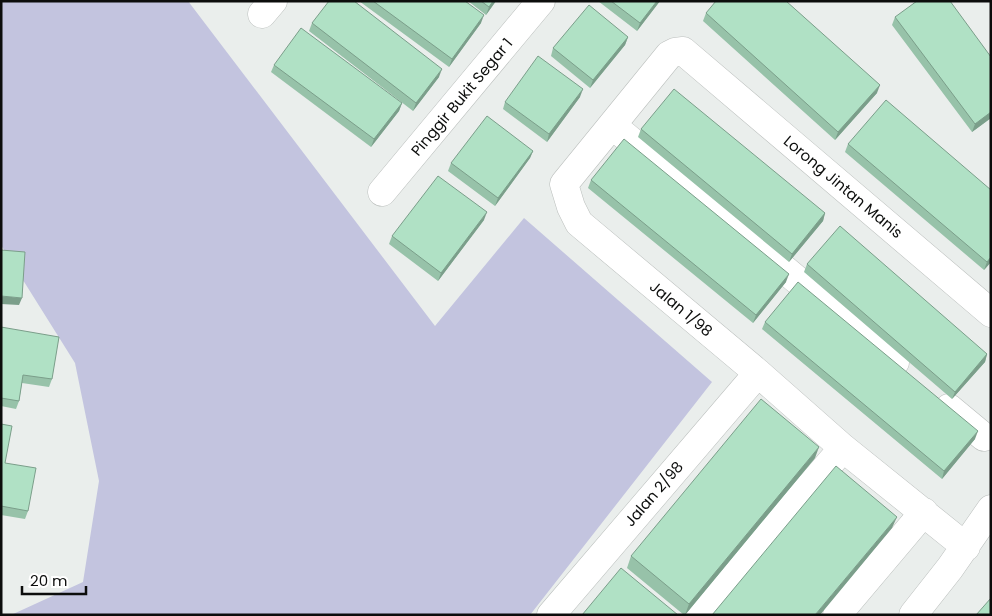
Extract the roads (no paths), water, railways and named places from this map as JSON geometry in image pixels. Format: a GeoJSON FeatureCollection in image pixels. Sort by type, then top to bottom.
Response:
{"type":"FeatureCollection","features":[{"type":"Feature","properties":{"kind":"street","name":"Pinggir Bukit Segar 1"},"geometry":{"type":"LineString","coordinates":[[382,192],[541,1]]}},
{"type":"Feature","properties":{"kind":"street","name":"Jalan 1/98"},"geometry":{"type":"LineString","coordinates":[[695,62],[683,51],[669,55],[564,184],[571,207],[579,222],[758,373],[843,448],[966,546]]}},
{"type":"Feature","properties":{"kind":"street","name":"Lorong Jintan Manis"},"geometry":{"type":"LineString","coordinates":[[695,62],[991,313]]}},
{"type":"Feature","properties":{"kind":"street"},"geometry":{"type":"LineString","coordinates":[[612,124],[984,437]]}},
{"type":"Feature","properties":{"kind":"street","name":"Jalan 2/98"},"geometry":{"type":"LineString","coordinates":[[550,615],[758,373]]}},
{"type":"Feature","properties":{"kind":"street"},"geometry":{"type":"LineString","coordinates":[[699,615],[843,448]]}},
{"type":"Feature","properties":{"kind":"street"},"geometry":{"type":"LineString","coordinates":[[913,615],[966,546],[991,509]]}},
{"type":"Feature","properties":{"kind":"street"},"geometry":{"type":"LineString","coordinates":[[837,615],[924,512]]}},
{"type":"Feature","properties":{"kind":"street"},"geometry":{"type":"LineString","coordinates":[[604,553],[624,572]]}}]}
